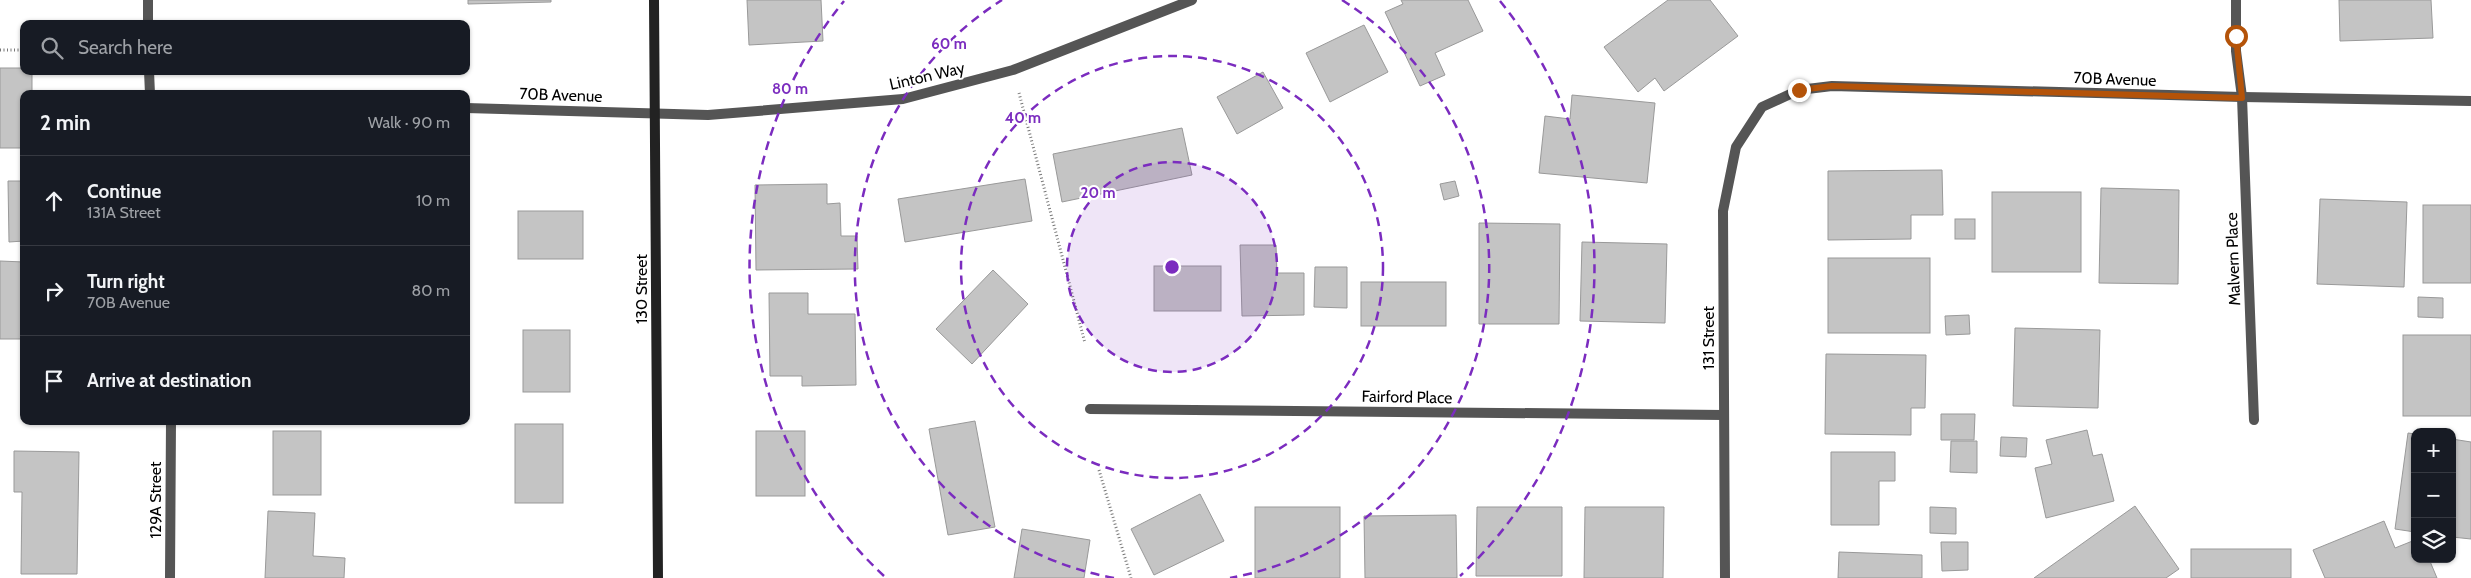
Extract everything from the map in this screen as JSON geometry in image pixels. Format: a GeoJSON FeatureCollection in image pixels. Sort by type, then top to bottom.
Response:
{"type":"FeatureCollection","features":[{"type":"Feature","properties":{"kind":"street"},"geometry":{"type":"LineString","coordinates":[[148,0],[148,20]]}},
{"type":"Feature","properties":{"kind":"street","name":"130 Street"},"geometry":{"type":"LineString","coordinates":[[654,0],[658,578]]}},
{"type":"Feature","properties":{"kind":"street","name":"Linton Way"},"geometry":{"type":"LineString","coordinates":[[654,114],[708,115],[904,99],[1013,70],[1192,0]]}},
{"type":"Feature","properties":{"kind":"street","name":"Malvern Place"},"geometry":{"type":"LineString","coordinates":[[2236,0],[2236,51],[2242,98],[2254,420]]}},
{"type":"Feature","properties":{"kind":"street"},"geometry":{"type":"LineString","coordinates":[[149,75],[150,90]]}},
{"type":"Feature","properties":{"kind":"street","name":"70B Avenue"},"geometry":{"type":"LineString","coordinates":[[1762,107],[1799,90],[1832,86],[2242,98],[2471,101]]}},
{"type":"Feature","properties":{"kind":"street","name":"131 Street"},"geometry":{"type":"LineString","coordinates":[[1725,578],[1722,211],[1736,147],[1762,107]]}},
{"type":"Feature","properties":{"kind":"street","name":"70B Avenue"},"geometry":{"type":"LineString","coordinates":[[470,108],[654,114]]}},
{"type":"Feature","properties":{"kind":"street","name":"Fairford Place"},"geometry":{"type":"LineString","coordinates":[[1090,409],[1724,415]]}},
{"type":"Feature","properties":{"kind":"street","name":"129A Street"},"geometry":{"type":"LineString","coordinates":[[170,578],[171,425]]}},
{"type":"Feature","properties":{"kind":"path"},"geometry":{"type":"LineString","coordinates":[[0,50],[20,50]]}},
{"type":"Feature","properties":{"kind":"path"},"geometry":{"type":"LineString","coordinates":[[1018,90],[1085,342]]}},
{"type":"Feature","properties":{"kind":"path"},"geometry":{"type":"LineString","coordinates":[[1099,470],[1131,578]]}},
{"type":"Feature","properties":{"kind":"building"},"geometry":{"type":"Polygon","coordinates":[[[468,0],[551,0],[551,2],[468,4],[468,0]]]}},
{"type":"Feature","properties":{"kind":"building"},"geometry":{"type":"Polygon","coordinates":[[[747,0],[821,0],[823,41],[749,45],[747,0]]]}},
{"type":"Feature","properties":{"kind":"building"},"geometry":{"type":"Polygon","coordinates":[[[1401,0],[1468,0],[1483,31],[1435,53],[1445,75],[1420,86],[1385,12],[1403,4],[1401,0]]]}},
{"type":"Feature","properties":{"kind":"building"},"geometry":{"type":"Polygon","coordinates":[[[1668,0],[1710,0],[1738,36],[1664,91],[1655,78],[1638,92],[1604,47],[1668,0]]]}},
{"type":"Feature","properties":{"kind":"building"},"geometry":{"type":"Polygon","coordinates":[[[2339,0],[2431,0],[2433,38],[2340,41],[2339,0]]]}},
{"type":"Feature","properties":{"kind":"building"},"geometry":{"type":"Polygon","coordinates":[[[1364,25],[1388,72],[1330,102],[1306,53],[1364,25]]]}},
{"type":"Feature","properties":{"kind":"building"},"geometry":{"type":"Polygon","coordinates":[[[0,68],[20,68],[20,75],[32,75],[32,90],[20,90],[20,148],[0,148],[0,68]]]}},
{"type":"Feature","properties":{"kind":"building"},"geometry":{"type":"Polygon","coordinates":[[[1263,72],[1283,108],[1237,134],[1217,97],[1263,72]]]}},
{"type":"Feature","properties":{"kind":"building"},"geometry":{"type":"Polygon","coordinates":[[[1572,95],[1655,103],[1647,183],[1539,173],[1545,116],[1570,119],[1572,95]]]}},
{"type":"Feature","properties":{"kind":"building"},"geometry":{"type":"Polygon","coordinates":[[[1182,128],[1192,175],[1062,202],[1053,154],[1182,128]]]}},
{"type":"Feature","properties":{"kind":"building"},"geometry":{"type":"Polygon","coordinates":[[[1942,170],[1943,215],[1911,215],[1911,239],[1828,240],[1828,171],[1942,170]]]}},
{"type":"Feature","properties":{"kind":"building"},"geometry":{"type":"Polygon","coordinates":[[[1025,179],[1032,221],[905,242],[898,199],[1025,179]]]}},
{"type":"Feature","properties":{"kind":"building"},"geometry":{"type":"Polygon","coordinates":[[[8,181],[20,181],[20,241],[9,242],[8,181]]]}},
{"type":"Feature","properties":{"kind":"building"},"geometry":{"type":"Polygon","coordinates":[[[1455,181],[1459,196],[1444,200],[1440,184],[1455,181]]]}},
{"type":"Feature","properties":{"kind":"building"},"geometry":{"type":"Polygon","coordinates":[[[827,184],[827,204],[840,203],[841,236],[857,236],[858,269],[756,270],[755,185],[827,184]]]}},
{"type":"Feature","properties":{"kind":"building"},"geometry":{"type":"Polygon","coordinates":[[[2101,188],[2179,190],[2178,284],[2099,283],[2101,188]]]}},
{"type":"Feature","properties":{"kind":"building"},"geometry":{"type":"Polygon","coordinates":[[[1992,192],[2081,192],[2081,272],[1992,272],[1992,192]]]}},
{"type":"Feature","properties":{"kind":"building"},"geometry":{"type":"Polygon","coordinates":[[[2320,199],[2407,202],[2404,287],[2317,284],[2320,199]]]}},
{"type":"Feature","properties":{"kind":"building"},"geometry":{"type":"Polygon","coordinates":[[[2423,205],[2471,205],[2471,283],[2423,283],[2423,205]]]}},
{"type":"Feature","properties":{"kind":"building"},"geometry":{"type":"Polygon","coordinates":[[[518,211],[583,211],[583,259],[518,259],[518,211]]]}},
{"type":"Feature","properties":{"kind":"building"},"geometry":{"type":"Polygon","coordinates":[[[1955,219],[1975,219],[1975,239],[1955,239],[1955,219]]]}},
{"type":"Feature","properties":{"kind":"building"},"geometry":{"type":"Polygon","coordinates":[[[1479,223],[1560,224],[1559,324],[1479,324],[1479,223]]]}},
{"type":"Feature","properties":{"kind":"building"},"geometry":{"type":"Polygon","coordinates":[[[1582,242],[1667,244],[1665,323],[1580,321],[1582,242]]]}},
{"type":"Feature","properties":{"kind":"building"},"geometry":{"type":"Polygon","coordinates":[[[1240,245],[1276,245],[1277,273],[1304,273],[1304,315],[1242,316],[1240,245]]]}},
{"type":"Feature","properties":{"kind":"building"},"geometry":{"type":"Polygon","coordinates":[[[1828,258],[1930,258],[1930,333],[1828,333],[1828,258]]]}},
{"type":"Feature","properties":{"kind":"building"},"geometry":{"type":"Polygon","coordinates":[[[0,261],[20,262],[20,339],[0,339],[0,261]]]}},
{"type":"Feature","properties":{"kind":"building"},"geometry":{"type":"Polygon","coordinates":[[[1154,266],[1221,266],[1221,311],[1154,311],[1154,266]]]}},
{"type":"Feature","properties":{"kind":"building"},"geometry":{"type":"Polygon","coordinates":[[[1315,267],[1347,267],[1347,308],[1314,307],[1315,267]]]}},
{"type":"Feature","properties":{"kind":"building"},"geometry":{"type":"Polygon","coordinates":[[[993,270],[1028,304],[972,364],[936,329],[993,270]]]}},
{"type":"Feature","properties":{"kind":"building"},"geometry":{"type":"Polygon","coordinates":[[[1361,282],[1446,282],[1446,326],[1361,326],[1361,282]]]}},
{"type":"Feature","properties":{"kind":"building"},"geometry":{"type":"Polygon","coordinates":[[[769,293],[808,293],[808,314],[855,314],[856,385],[802,386],[802,376],[770,376],[769,293]]]}},
{"type":"Feature","properties":{"kind":"building"},"geometry":{"type":"Polygon","coordinates":[[[2418,297],[2443,298],[2443,318],[2418,317],[2418,297]]]}},
{"type":"Feature","properties":{"kind":"building"},"geometry":{"type":"Polygon","coordinates":[[[1969,315],[1970,334],[1946,335],[1945,316],[1969,315]]]}},
{"type":"Feature","properties":{"kind":"building"},"geometry":{"type":"Polygon","coordinates":[[[2015,328],[2100,330],[2098,408],[2013,406],[2015,328]]]}},
{"type":"Feature","properties":{"kind":"building"},"geometry":{"type":"Polygon","coordinates":[[[523,330],[570,330],[570,392],[523,392],[523,330]]]}},
{"type":"Feature","properties":{"kind":"building"},"geometry":{"type":"Polygon","coordinates":[[[2403,335],[2471,335],[2471,416],[2403,416],[2403,335]]]}},
{"type":"Feature","properties":{"kind":"building"},"geometry":{"type":"Polygon","coordinates":[[[1826,354],[1926,355],[1925,408],[1911,408],[1911,435],[1825,434],[1826,354]]]}},
{"type":"Feature","properties":{"kind":"building"},"geometry":{"type":"Polygon","coordinates":[[[1941,414],[1975,414],[1974,440],[1941,440],[1941,414]]]}},
{"type":"Feature","properties":{"kind":"building"},"geometry":{"type":"Polygon","coordinates":[[[975,421],[995,527],[948,535],[929,429],[975,421]]]}},
{"type":"Feature","properties":{"kind":"building"},"geometry":{"type":"Polygon","coordinates":[[[515,424],[563,424],[563,503],[515,503],[515,424]]]}},
{"type":"Feature","properties":{"kind":"building"},"geometry":{"type":"Polygon","coordinates":[[[2087,430],[2093,456],[2102,454],[2114,501],[2046,518],[2035,468],[2052,464],[2046,440],[2087,430]]]}},
{"type":"Feature","properties":{"kind":"building"},"geometry":{"type":"Polygon","coordinates":[[[273,431],[321,431],[321,495],[273,495],[273,431]]]}},
{"type":"Feature","properties":{"kind":"building"},"geometry":{"type":"Polygon","coordinates":[[[756,431],[805,431],[805,496],[756,496],[756,431]]]}},
{"type":"Feature","properties":{"kind":"building"},"geometry":{"type":"Polygon","coordinates":[[[2408,433],[2411,433],[2411,531],[2395,529],[2408,433]]]}},
{"type":"Feature","properties":{"kind":"building"},"geometry":{"type":"Polygon","coordinates":[[[2001,437],[2027,438],[2026,457],[2000,456],[2001,437]]]}},
{"type":"Feature","properties":{"kind":"building"},"geometry":{"type":"Polygon","coordinates":[[[2456,440],[2471,442],[2471,539],[2456,537],[2456,440]]]}},
{"type":"Feature","properties":{"kind":"building"},"geometry":{"type":"Polygon","coordinates":[[[1951,441],[1977,441],[1977,473],[1950,472],[1951,441]]]}},
{"type":"Feature","properties":{"kind":"building"},"geometry":{"type":"Polygon","coordinates":[[[14,451],[79,452],[77,574],[21,574],[22,492],[14,492],[14,451]]]}},
{"type":"Feature","properties":{"kind":"building"},"geometry":{"type":"Polygon","coordinates":[[[1831,452],[1895,452],[1895,481],[1879,481],[1879,525],[1831,525],[1831,452]]]}},
{"type":"Feature","properties":{"kind":"building"},"geometry":{"type":"Polygon","coordinates":[[[1200,494],[1224,541],[1154,575],[1131,529],[1200,494]]]}},
{"type":"Feature","properties":{"kind":"building"},"geometry":{"type":"Polygon","coordinates":[[[2135,506],[2179,569],[2166,578],[2034,578],[2135,506]]]}},
{"type":"Feature","properties":{"kind":"building"},"geometry":{"type":"Polygon","coordinates":[[[1255,507],[1340,507],[1340,578],[1255,578],[1255,507]]]}},
{"type":"Feature","properties":{"kind":"building"},"geometry":{"type":"Polygon","coordinates":[[[1477,507],[1562,507],[1562,576],[1476,576],[1477,507]]]}},
{"type":"Feature","properties":{"kind":"building"},"geometry":{"type":"Polygon","coordinates":[[[1585,507],[1664,507],[1663,578],[1584,578],[1585,507]]]}},
{"type":"Feature","properties":{"kind":"building"},"geometry":{"type":"Polygon","coordinates":[[[1930,507],[1956,508],[1956,534],[1930,533],[1930,507]]]}},
{"type":"Feature","properties":{"kind":"building"},"geometry":{"type":"Polygon","coordinates":[[[268,511],[315,513],[313,556],[345,558],[344,578],[265,578],[268,511]]]}},
{"type":"Feature","properties":{"kind":"building"},"geometry":{"type":"Polygon","coordinates":[[[1456,515],[1457,578],[1365,578],[1364,516],[1456,515]]]}},
{"type":"Feature","properties":{"kind":"building"},"geometry":{"type":"Polygon","coordinates":[[[2384,521],[2395,548],[2411,542],[2411,563],[2431,563],[2437,578],[2325,578],[2313,550],[2384,521]]]}},
{"type":"Feature","properties":{"kind":"building"},"geometry":{"type":"Polygon","coordinates":[[[1022,529],[1090,540],[1084,578],[1014,578],[1022,529]]]}},
{"type":"Feature","properties":{"kind":"building"},"geometry":{"type":"Polygon","coordinates":[[[1941,542],[1968,542],[1968,570],[1942,571],[1941,542]]]}},
{"type":"Feature","properties":{"kind":"building"},"geometry":{"type":"Polygon","coordinates":[[[2191,549],[2291,549],[2291,578],[2191,578],[2191,549]]]}},
{"type":"Feature","properties":{"kind":"building"},"geometry":{"type":"Polygon","coordinates":[[[1839,552],[1922,555],[1922,578],[1838,578],[1839,552]]]}},
{"type":"Feature","properties":{"kind":"route"},"geometry":{"type":"LineString","coordinates":[[1799,90],[1832,86],[2242,98],[2236,36]]}}]}
